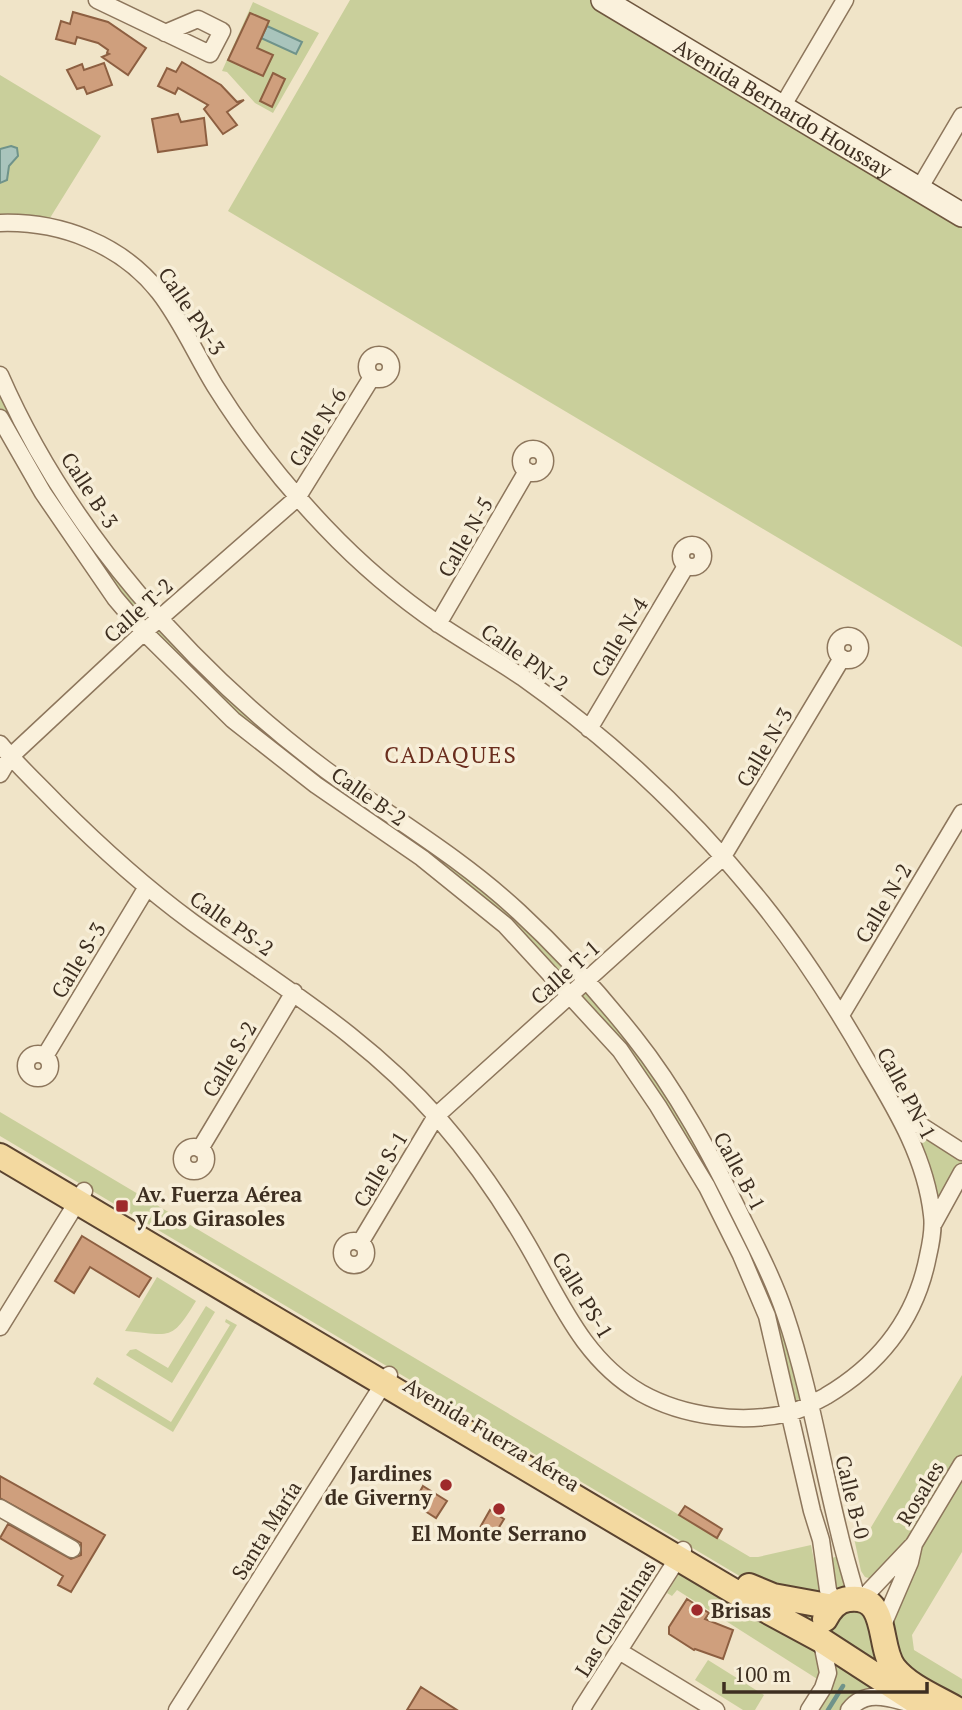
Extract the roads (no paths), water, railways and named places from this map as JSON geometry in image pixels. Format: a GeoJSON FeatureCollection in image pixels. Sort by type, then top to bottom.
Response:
{"type":"FeatureCollection","features":[{"type":"Feature","properties":{"kind":"main road","name":"Avenida Bernardo Houssay"},"geometry":{"type":"LineString","coordinates":[[603,0],[962,215]]}},
{"type":"Feature","properties":{"kind":"main road","name":"Avenida Fuerza Aérea"},"geometry":{"type":"LineString","coordinates":[[0,1141],[81,1197]]}},
{"type":"Feature","properties":{"kind":"main road","name":"Avenida Fuerza Aérea"},"geometry":{"type":"LineString","coordinates":[[0,1156],[81,1197],[681,1553],[741,1582],[838,1622],[877,1611],[888,1659],[900,1674],[958,1710]]}},
{"type":"Feature","properties":{"kind":"main road","name":"Avenida Fuerza Aérea"},"geometry":{"type":"LineString","coordinates":[[681,1553],[838,1622],[928,1709]]}},
{"type":"Feature","properties":{"kind":"main road"},"geometry":{"type":"LineString","coordinates":[[838,1622],[851,1657],[866,1654],[878,1643],[882,1630]]}},
{"type":"Feature","properties":{"kind":"street"},"geometry":{"type":"LineString","coordinates":[[97,0],[165,33]]}},
{"type":"Feature","properties":{"kind":"street"},"geometry":{"type":"LineString","coordinates":[[782,107],[845,0]]}},
{"type":"Feature","properties":{"kind":"street"},"geometry":{"type":"LineString","coordinates":[[919,189],[962,116]]}},
{"type":"Feature","properties":{"kind":"street","name":"Calle PN-3"},"geometry":{"type":"LineString","coordinates":[[0,223],[45,226],[72,232],[115,254],[144,275],[172,312],[217,389],[256,446],[297,498]]}},
{"type":"Feature","properties":{"kind":"street","name":"Calle B-3"},"geometry":{"type":"LineString","coordinates":[[0,375],[58,483],[130,586],[159,619]]}},
{"type":"Feature","properties":{"kind":"street","name":"Calle N-6"},"geometry":{"type":"LineString","coordinates":[[297,498],[372,377]]}},
{"type":"Feature","properties":{"kind":"street"},"geometry":{"type":"LineString","coordinates":[[4,425],[24,424]]}},
{"type":"Feature","properties":{"kind":"street","name":"Calle B-3"},"geometry":{"type":"LineString","coordinates":[[4,425],[43,493],[80,548],[144,632]]}},
{"type":"Feature","properties":{"kind":"street","name":"Calle N-5"},"geometry":{"type":"LineString","coordinates":[[438,624],[527,471]]}},
{"type":"Feature","properties":{"kind":"street","name":"Calle T-2"},"geometry":{"type":"LineString","coordinates":[[0,774],[10,757],[144,632],[297,498]]}},
{"type":"Feature","properties":{"kind":"street","name":"Calle PN-2"},"geometry":{"type":"LineString","coordinates":[[297,498],[340,544],[390,588],[438,624],[523,678],[589,729],[643,776],[722,858]]}},
{"type":"Feature","properties":{"kind":"street","name":"Calle N-4"},"geometry":{"type":"LineString","coordinates":[[589,729],[686,566]]}},
{"type":"Feature","properties":{"kind":"street","name":"Calle B-2"},"geometry":{"type":"LineString","coordinates":[[159,619],[246,705],[326,770],[435,844],[518,911],[585,982]]}},
{"type":"Feature","properties":{"kind":"street","name":"Calle B-2"},"geometry":{"type":"LineString","coordinates":[[144,632],[233,720],[316,785],[422,858],[505,925],[571,995]]}},
{"type":"Feature","properties":{"kind":"street","name":"Calle N-3"},"geometry":{"type":"LineString","coordinates":[[722,858],[842,658]]}},
{"type":"Feature","properties":{"kind":"street","name":"Calle PS-2"},"geometry":{"type":"LineString","coordinates":[[0,744],[101,848],[189,920],[335,1021],[389,1068],[436,1116]]}},
{"type":"Feature","properties":{"kind":"street","name":"Calle N-2"},"geometry":{"type":"LineString","coordinates":[[841,1015],[962,813]]}},
{"type":"Feature","properties":{"kind":"street","name":"Calle T-1"},"geometry":{"type":"LineString","coordinates":[[436,1116],[722,858]]}},
{"type":"Feature","properties":{"kind":"street","name":"Calle PN-1"},"geometry":{"type":"LineString","coordinates":[[722,858],[762,902],[841,1015],[896,1109],[912,1141],[934,1223],[919,1292],[902,1326],[875,1360],[836,1390],[791,1413]]}},
{"type":"Feature","properties":{"kind":"street","name":"Calle S-3"},"geometry":{"type":"LineString","coordinates":[[44,1056],[147,887]]}},
{"type":"Feature","properties":{"kind":"street","name":"Calle B-1"},"geometry":{"type":"LineString","coordinates":[[585,982],[635,1038],[674,1096],[724,1180],[785,1313],[810,1405]]}},
{"type":"Feature","properties":{"kind":"street","name":"Calle S-2"},"geometry":{"type":"LineString","coordinates":[[200,1149],[294,992]]}},
{"type":"Feature","properties":{"kind":"street","name":"Calle B-1"},"geometry":{"type":"LineString","coordinates":[[571,995],[620,1050],[707,1187],[741,1255],[767,1316],[791,1413]]}},
{"type":"Feature","properties":{"kind":"street"},"geometry":{"type":"LineString","coordinates":[[896,1109],[962,1152]]}},
{"type":"Feature","properties":{"kind":"street","name":"Calle S-1"},"geometry":{"type":"LineString","coordinates":[[360,1243],[436,1116]]}},
{"type":"Feature","properties":{"kind":"street","name":"Calle PS-1"},"geometry":{"type":"LineString","coordinates":[[436,1116],[474,1162],[510,1214],[584,1344],[610,1371],[640,1393],[667,1405],[696,1413],[722,1417],[752,1417],[791,1413]]}},
{"type":"Feature","properties":{"kind":"street"},"geometry":{"type":"LineString","coordinates":[[934,1223],[962,1172]]}},
{"type":"Feature","properties":{"kind":"street"},"geometry":{"type":"LineString","coordinates":[[707,1187],[724,1180]]}},
{"type":"Feature","properties":{"kind":"street"},"geometry":{"type":"LineString","coordinates":[[0,1327],[81,1197]]}},
{"type":"Feature","properties":{"kind":"street","name":"Santa María"},"geometry":{"type":"LineString","coordinates":[[177,1710],[387,1378]]}},
{"type":"Feature","properties":{"kind":"street","name":"Calle B-0"},"geometry":{"type":"LineString","coordinates":[[810,1405],[839,1535],[838,1622]]}},
{"type":"Feature","properties":{"kind":"street","name":"Calle B-0"},"geometry":{"type":"LineString","coordinates":[[791,1413],[812,1511],[821,1539],[828,1590],[838,1622]]}},
{"type":"Feature","properties":{"kind":"street","name":"Rosales"},"geometry":{"type":"LineString","coordinates":[[838,1622],[914,1544],[962,1464]]}},
{"type":"Feature","properties":{"kind":"street"},"geometry":{"type":"LineString","coordinates":[[0,1508],[72,1549]]}},
{"type":"Feature","properties":{"kind":"street","name":"Rosales"},"geometry":{"type":"LineString","coordinates":[[882,1630],[910,1562],[914,1544]]}},
{"type":"Feature","properties":{"kind":"street","name":"Las Clavelinas"},"geometry":{"type":"LineString","coordinates":[[581,1710],[681,1553]]}},
{"type":"Feature","properties":{"kind":"street"},"geometry":{"type":"LineString","coordinates":[[809,1710],[823,1688],[828,1673],[838,1622]]}},
{"type":"Feature","properties":{"kind":"street"},"geometry":{"type":"LineString","coordinates":[[619,1651],[716,1710]]}},
{"type":"Feature","properties":{"kind":"street"},"geometry":{"type":"LineString","coordinates":[[849,1710],[861,1699],[872,1697],[884,1697],[928,1709]]}},
{"type":"Feature","properties":{"kind":"water"},"geometry":{"type":"Polygon","coordinates":[[[267,26],[302,42],[296,54],[261,38],[267,26]]]}},
{"type":"Feature","properties":{"kind":"water"},"geometry":{"type":"Polygon","coordinates":[[[11,146],[17,148],[18,156],[9,166],[7,180],[0,183],[0,149],[11,146]]]}},
{"type":"Feature","properties":{"kind":"waterway"},"geometry":{"type":"LineString","coordinates":[[828,1710],[843,1686]]}},
{"type":"Feature","properties":{"kind":"place","name":"Av. Fuerza Aérea y Los Girasoles"},"geometry":{"type":"Point","coordinates":[122,1206]}},
{"type":"Feature","properties":{"kind":"place","name":"Jardines de Giverny"},"geometry":{"type":"Point","coordinates":[446,1485]}},
{"type":"Feature","properties":{"kind":"place","name":"El Monte Serrano"},"geometry":{"type":"Point","coordinates":[499,1509]}},
{"type":"Feature","properties":{"kind":"place","name":"Brisas"},"geometry":{"type":"Point","coordinates":[697,1610]}},
{"type":"Feature","properties":{"kind":"district","name":"CADAQUES"},"geometry":{"type":"Point","coordinates":[451,754]}}]}
